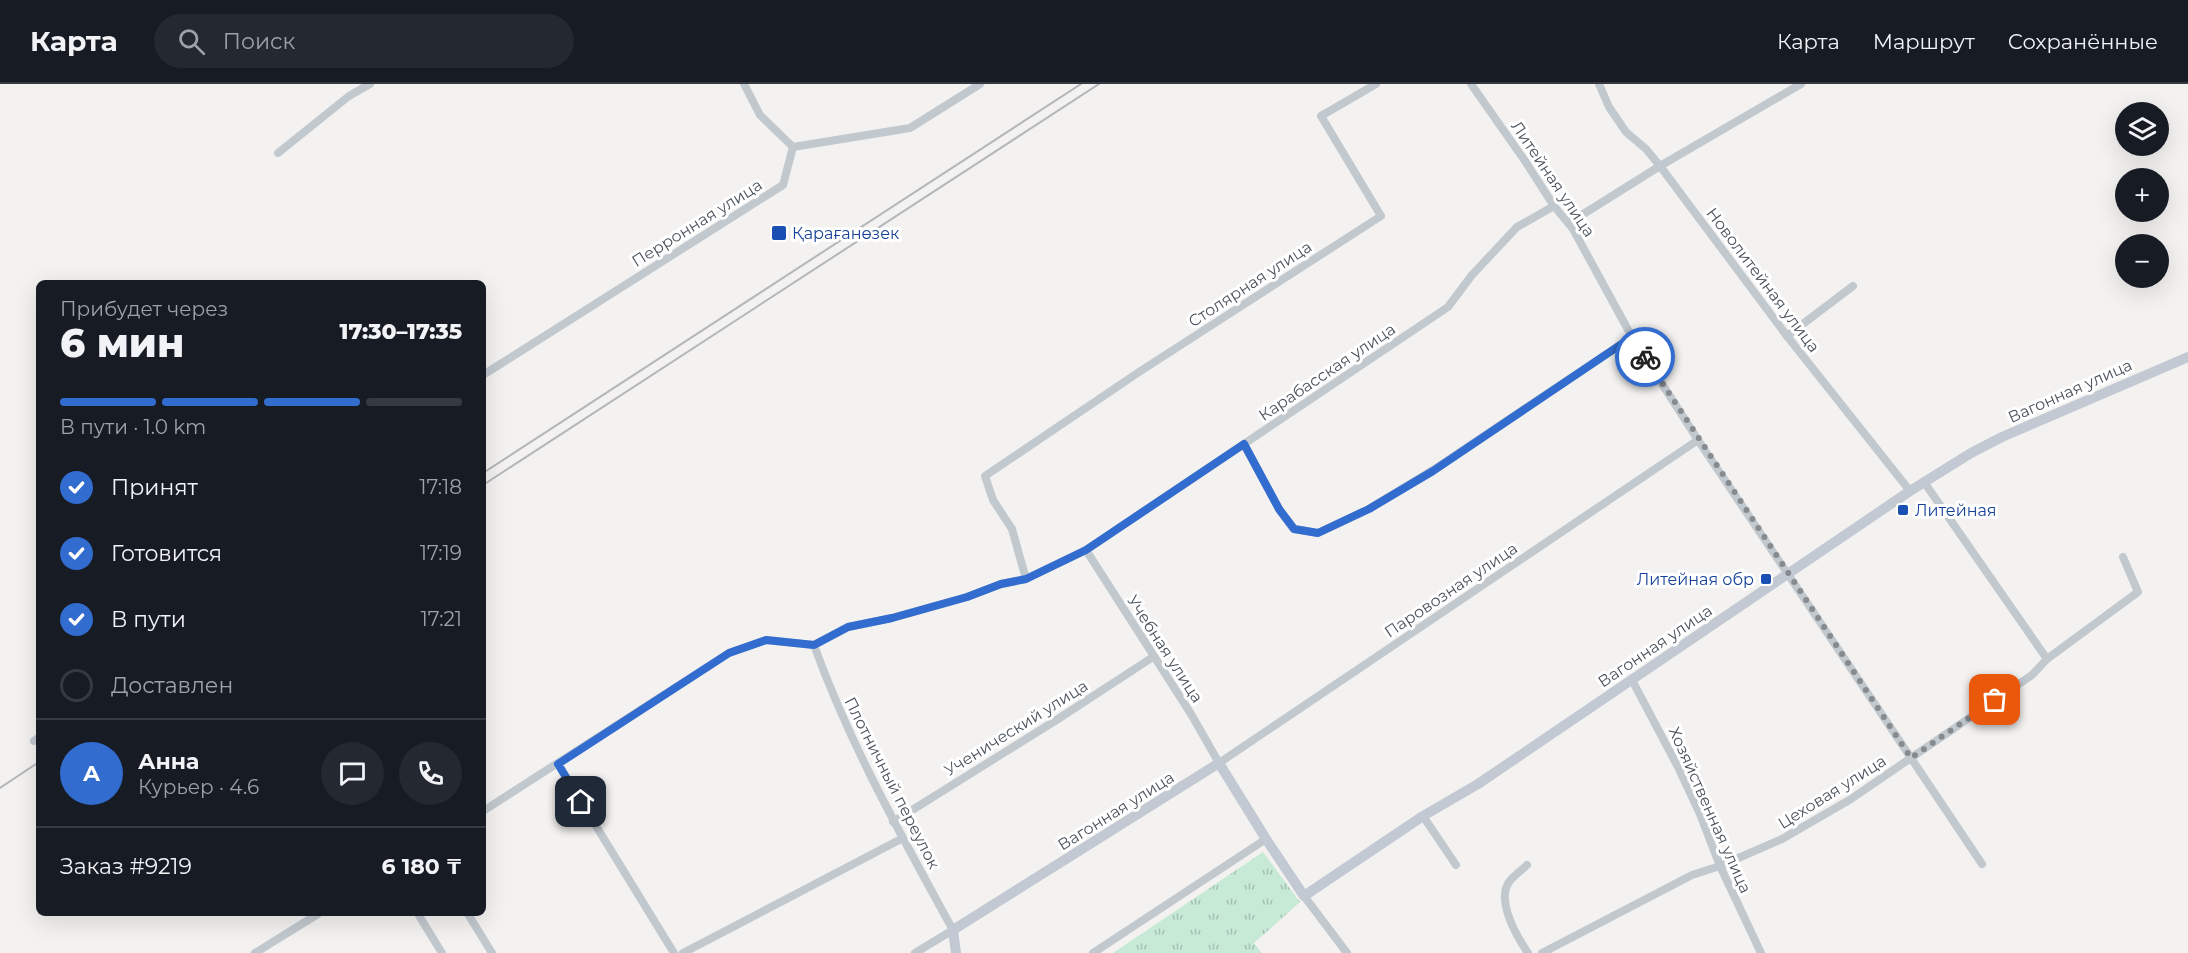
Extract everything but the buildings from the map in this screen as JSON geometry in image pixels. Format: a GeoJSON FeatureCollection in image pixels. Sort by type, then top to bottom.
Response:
{"type":"FeatureCollection","features":[{"type":"Feature","properties":{"kind":"street"},"geometry":{"type":"LineString","coordinates":[[278,153],[349,96],[370,84]]}},
{"type":"Feature","properties":{"kind":"street"},"geometry":{"type":"LineString","coordinates":[[744,84],[760,115],[793,147],[910,128],[980,84]]}},
{"type":"Feature","properties":{"kind":"street","name":"Столярная улица"},"geometry":{"type":"LineString","coordinates":[[1026,579],[1012,529],[993,500],[985,476],[1139,372],[1382,216],[1321,116],[1376,84]]}},
{"type":"Feature","properties":{"kind":"street","name":"Литейная улица"},"geometry":{"type":"LineString","coordinates":[[1471,84],[1554,206],[1569,224],[1632,337],[1698,440],[1982,864]]}},
{"type":"Feature","properties":{"kind":"street","name":"Новолитейная улица"},"geometry":{"type":"LineString","coordinates":[[1599,84],[1609,107],[1626,132],[1646,149],[1660,166],[1787,336],[1910,491]]}},
{"type":"Feature","properties":{"kind":"street"},"geometry":{"type":"LineString","coordinates":[[1569,224],[1660,166],[1801,84]]}},
{"type":"Feature","properties":{"kind":"street","name":"Перронная улица"},"geometry":{"type":"LineString","coordinates":[[486,373],[783,184],[793,147]]}},
{"type":"Feature","properties":{"kind":"street","name":"Карабасская улица"},"geometry":{"type":"LineString","coordinates":[[814,645],[848,627],[892,618],[967,597],[1001,584],[1026,579],[1086,550],[1449,307],[1473,274],[1509,235],[1554,206]]}},
{"type":"Feature","properties":{"kind":"street"},"geometry":{"type":"LineString","coordinates":[[1787,336],[1853,286]]}},
{"type":"Feature","properties":{"kind":"street"},"geometry":{"type":"LineString","coordinates":[[1244,444],[1279,509],[1294,529],[1318,533],[1369,509],[1433,471],[1632,337]]}},
{"type":"Feature","properties":{"kind":"street","name":"Вагонная улица"},"geometry":{"type":"LineString","coordinates":[[1304,896],[1423,816],[1478,784],[1910,491],[1971,453],[2002,437],[2188,357]]}},
{"type":"Feature","properties":{"kind":"street","name":"Паровозная улица"},"geometry":{"type":"LineString","coordinates":[[1219,763],[1698,440]]}},
{"type":"Feature","properties":{"kind":"street"},"geometry":{"type":"LineString","coordinates":[[1924,482],[2047,659]]}},
{"type":"Feature","properties":{"kind":"street","name":"Учебная улица"},"geometry":{"type":"LineString","coordinates":[[1086,550],[1191,714],[1219,763]]}},
{"type":"Feature","properties":{"kind":"street","name":"Цеховая улица"},"geometry":{"type":"LineString","coordinates":[[1542,953],[1692,875],[1720,866],[1782,839],[1851,799],[2032,675],[2047,659],[2139,592],[2123,557]]}},
{"type":"Feature","properties":{"kind":"street"},"geometry":{"type":"LineString","coordinates":[[486,809],[729,653],[766,640],[814,645]]}},
{"type":"Feature","properties":{"kind":"street","name":"Плотничный переулок"},"geometry":{"type":"LineString","coordinates":[[814,645],[828,684],[893,822],[953,930]]}},
{"type":"Feature","properties":{"kind":"street","name":"Ученический улица"},"geometry":{"type":"LineString","coordinates":[[893,822],[1153,657]]}},
{"type":"Feature","properties":{"kind":"street","name":"Хозяйственная улица"},"geometry":{"type":"LineString","coordinates":[[1632,680],[1684,778],[1720,866],[1761,953]]}},
{"type":"Feature","properties":{"kind":"street"},"geometry":{"type":"LineString","coordinates":[[1219,763],[1304,896],[1347,953]]}},
{"type":"Feature","properties":{"kind":"street","name":"Вагонная улица"},"geometry":{"type":"LineString","coordinates":[[953,930],[1219,763]]}},
{"type":"Feature","properties":{"kind":"street"},"geometry":{"type":"LineString","coordinates":[[558,764],[675,953]]}},
{"type":"Feature","properties":{"kind":"street"},"geometry":{"type":"LineString","coordinates":[[1423,816],[1456,865]]}},
{"type":"Feature","properties":{"kind":"street"},"geometry":{"type":"LineString","coordinates":[[683,953],[903,838]]}},
{"type":"Feature","properties":{"kind":"street"},"geometry":{"type":"LineString","coordinates":[[1093,953],[1266,838]]}},
{"type":"Feature","properties":{"kind":"street"},"geometry":{"type":"LineString","coordinates":[[1527,866],[1509,882],[1505,896],[1513,931],[1528,953]]}},
{"type":"Feature","properties":{"kind":"street"},"geometry":{"type":"LineString","coordinates":[[255,953],[315,916]]}},
{"type":"Feature","properties":{"kind":"street"},"geometry":{"type":"LineString","coordinates":[[419,916],[442,953]]}},
{"type":"Feature","properties":{"kind":"street"},"geometry":{"type":"LineString","coordinates":[[469,916],[492,953]]}},
{"type":"Feature","properties":{"kind":"street"},"geometry":{"type":"LineString","coordinates":[[915,953],[953,930],[956,953]]}},
{"type":"Feature","properties":{"kind":"green space"},"geometry":{"type":"Polygon","coordinates":[[[1263,852],[1300,902],[1254,943],[1262,953],[1113,953],[1263,852]]]}},
{"type":"Feature","properties":{"kind":"railway"},"geometry":{"type":"LineString","coordinates":[[486,471],[1081,84]]}},
{"type":"Feature","properties":{"kind":"railway"},"geometry":{"type":"LineString","coordinates":[[486,483],[1099,84]]}},
{"type":"Feature","properties":{"kind":"railway"},"geometry":{"type":"LineString","coordinates":[[0,788],[36,764]]}},
{"type":"Feature","properties":{"kind":"way so far"},"geometry":{"type":"LineString","coordinates":[[1645,357],[1911,758],[1995,700]]}},
{"type":"Feature","properties":{"kind":"place","name":"Қарағанөзек"},"geometry":{"type":"Point","coordinates":[779,233]}},
{"type":"Feature","properties":{"kind":"place","name":"Литейная"},"geometry":{"type":"Point","coordinates":[1903,510]}},
{"type":"Feature","properties":{"kind":"place","name":"Литейная обр"},"geometry":{"type":"Point","coordinates":[1766,579]}},
{"type":"Feature","properties":{"kind":"route"},"geometry":{"type":"LineString","coordinates":[[581,802],[558,764],[729,653],[766,640],[814,645],[848,627],[892,618],[967,597],[1001,584],[1026,579],[1086,550],[1244,444],[1279,509],[1294,529],[1318,533],[1369,509],[1433,471],[1632,337],[1645,357]]}}]}
